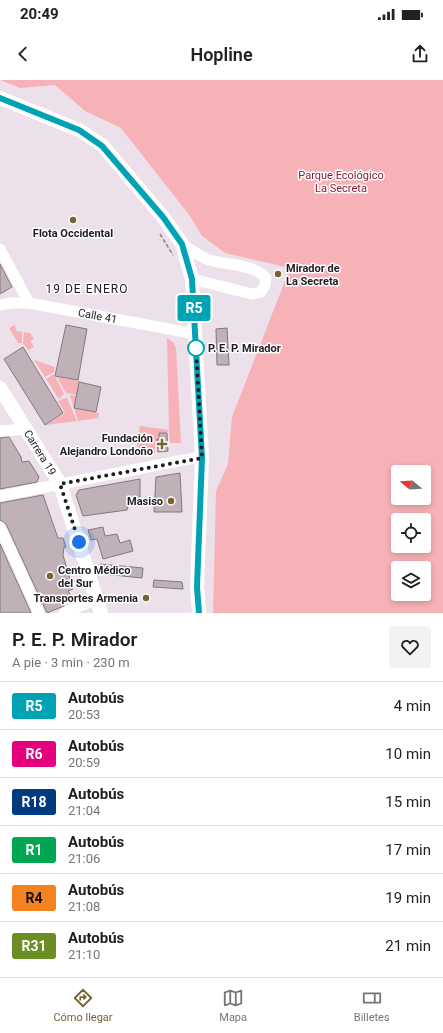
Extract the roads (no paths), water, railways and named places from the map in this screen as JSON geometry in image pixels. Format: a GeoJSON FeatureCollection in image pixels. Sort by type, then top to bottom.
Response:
{"type":"FeatureCollection","features":[{"type":"Feature","properties":{"kind":"main road"},"geometry":{"type":"LineString","coordinates":[[0,98],[79,130],[102,146],[163,217],[182,244],[192,279],[202,458],[197,587],[199,613]]}},
{"type":"Feature","properties":{"kind":"main road","name":"Carrera 19"},"geometry":{"type":"LineString","coordinates":[[2,395],[27,429],[60,484],[101,613]]}},
{"type":"Feature","properties":{"kind":"street"},"geometry":{"type":"LineString","coordinates":[[182,244],[208,259],[253,270],[261,273],[266,278],[265,285],[260,292],[252,294],[192,279]]}},
{"type":"Feature","properties":{"kind":"street"},"geometry":{"type":"LineString","coordinates":[[0,249],[29,303]]}},
{"type":"Feature","properties":{"kind":"street","name":"Calle 41"},"geometry":{"type":"LineString","coordinates":[[0,305],[11,303],[29,303],[196,334]]}},
{"type":"Feature","properties":{"kind":"street"},"geometry":{"type":"LineString","coordinates":[[0,430],[27,429]]}},
{"type":"Feature","properties":{"kind":"street"},"geometry":{"type":"LineString","coordinates":[[0,496],[202,458]]}},
{"type":"Feature","properties":{"kind":"street"},"geometry":{"type":"LineString","coordinates":[[0,527],[39,613]]}},
{"type":"Feature","properties":{"kind":"street"},"geometry":{"type":"LineString","coordinates":[[64,613],[97,599]]}},
{"type":"Feature","properties":{"kind":"place","name":"Flota Occidental"},"geometry":{"type":"Point","coordinates":[73,220]}},
{"type":"Feature","properties":{"kind":"place","name":"Mirador de La Secreta"},"geometry":{"type":"Point","coordinates":[278,274]}},
{"type":"Feature","properties":{"kind":"place","name":"P. E. P. Mirador"},"geometry":{"type":"Point","coordinates":[196,348]}},
{"type":"Feature","properties":{"kind":"place","name":"Fundación Alejandro Londoño"},"geometry":{"type":"Point","coordinates":[162,444]}},
{"type":"Feature","properties":{"kind":"place","name":"Masiso"},"geometry":{"type":"Point","coordinates":[171,501]}},
{"type":"Feature","properties":{"kind":"place","name":"Centro Médico del Sur"},"geometry":{"type":"Point","coordinates":[50,576]}},
{"type":"Feature","properties":{"kind":"place","name":"Transportes Armenia"},"geometry":{"type":"Point","coordinates":[146,598]}},
{"type":"Feature","properties":{"kind":"district","name":"19 DE ENERO"},"geometry":{"type":"Point","coordinates":[87,289]}},
{"type":"Feature","properties":{"kind":"park label","name":"Parque Ecológico La Secreta"},"geometry":{"type":"Point","coordinates":[341,181]}}]}
